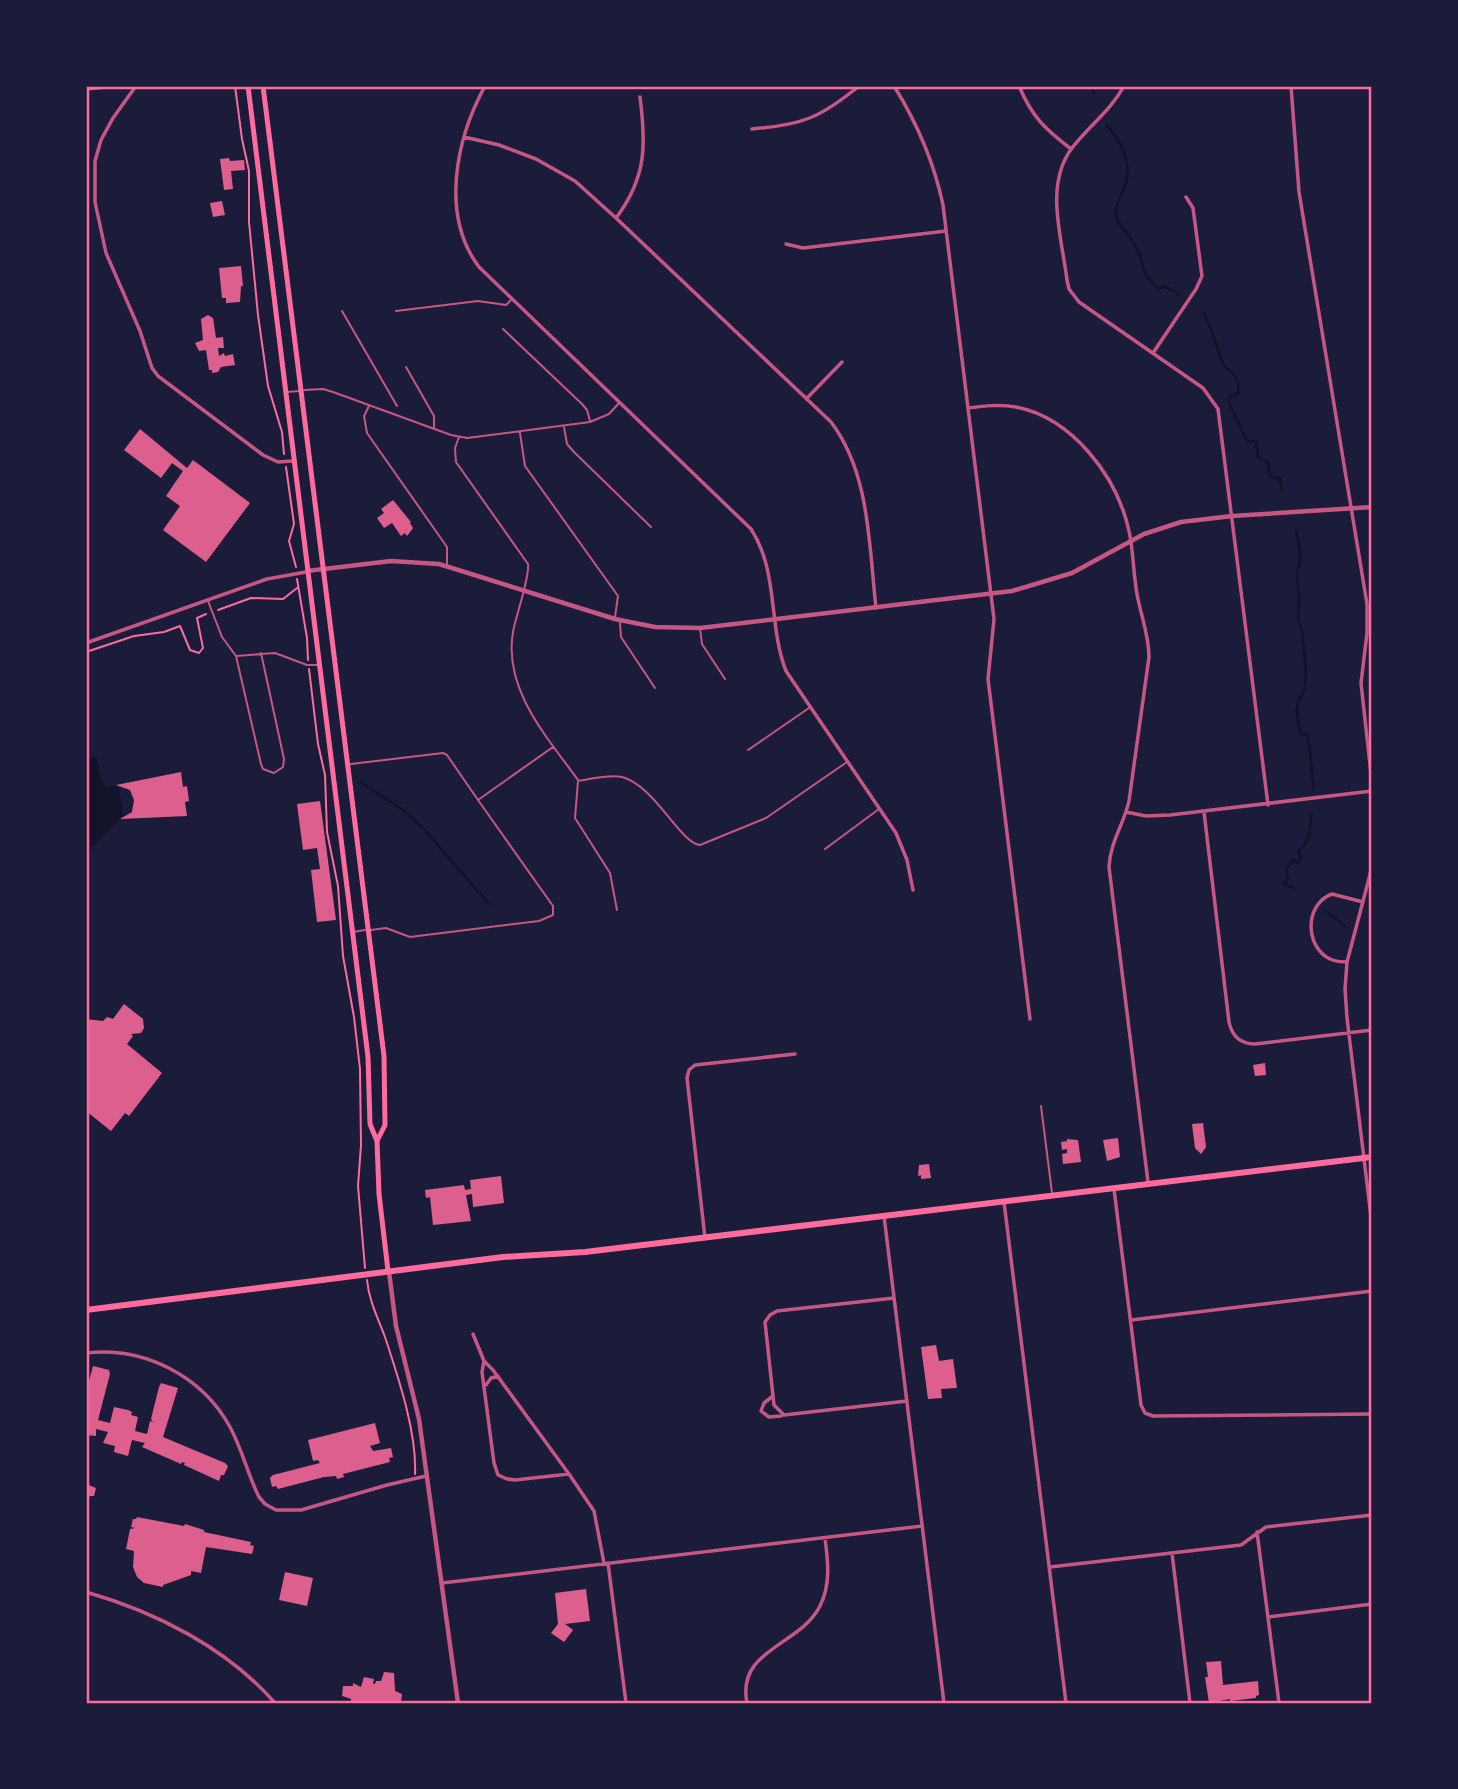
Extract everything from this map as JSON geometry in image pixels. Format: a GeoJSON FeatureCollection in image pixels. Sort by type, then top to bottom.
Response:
{"type":"FeatureCollection","features":[{"type":"Feature","properties":{"kind":"highway"},"geometry":{"type":"LineString","coordinates":[[86,1310],[388,1271],[705,1238],[1368,1157]]}},
{"type":"Feature","properties":{"kind":"main road"},"geometry":{"type":"LineString","coordinates":[[248,86],[368,1057],[370,1124],[377,1141],[379,1194],[388,1271]]}},
{"type":"Feature","properties":{"kind":"main road"},"geometry":{"type":"LineString","coordinates":[[263,86],[385,1072],[385,1125],[377,1141]]}},
{"type":"Feature","properties":{"kind":"street"},"geometry":{"type":"LineString","coordinates":[[86,89],[116,86]]}},
{"type":"Feature","properties":{"kind":"street"},"geometry":{"type":"LineString","coordinates":[[136,86],[101,139],[95,161],[95,202],[98,224],[111,265],[140,331],[152,368],[158,376],[270,460],[293,461]]}},
{"type":"Feature","properties":{"kind":"street"},"geometry":{"type":"LineString","coordinates":[[485,86],[464,137],[456,197],[460,231],[468,253],[478,267],[751,529],[767,564],[778,647],[786,671],[880,808],[902,846],[913,890]]}},
{"type":"Feature","properties":{"kind":"street"},"geometry":{"type":"LineString","coordinates":[[752,129],[808,120],[830,109],[859,86]]}},
{"type":"Feature","properties":{"kind":"street"},"geometry":{"type":"LineString","coordinates":[[894,86],[913,118],[932,164],[938,182],[946,230],[991,595],[994,628],[988,679],[1030,1019]]}},
{"type":"Feature","properties":{"kind":"street"},"geometry":{"type":"LineString","coordinates":[[1019,86],[1031,112],[1039,122],[1071,149]]}},
{"type":"Feature","properties":{"kind":"street"},"geometry":{"type":"LineString","coordinates":[[1124,86],[1110,107],[1071,149],[1060,173],[1057,193],[1069,289],[1079,302],[1203,388],[1218,409],[1268,805]]}},
{"type":"Feature","properties":{"kind":"street"},"geometry":{"type":"LineString","coordinates":[[1291,86],[1299,192],[1367,604],[1367,633],[1361,683],[1372,783]]}},
{"type":"Feature","properties":{"kind":"street"},"geometry":{"type":"LineString","coordinates":[[616,218],[636,185],[644,157],[640,97]]}},
{"type":"Feature","properties":{"kind":"street"},"geometry":{"type":"LineString","coordinates":[[464,137],[499,145],[536,159],[575,181],[807,398],[838,431],[858,472],[876,608]]}},
{"type":"Feature","properties":{"kind":"street"},"geometry":{"type":"LineString","coordinates":[[1153,353],[1202,276],[1193,208],[1186,197]]}},
{"type":"Feature","properties":{"kind":"street"},"geometry":{"type":"LineString","coordinates":[[786,244],[803,248],[946,230]]}},
{"type":"Feature","properties":{"kind":"street"},"geometry":{"type":"LineString","coordinates":[[807,398],[842,362]]}},
{"type":"Feature","properties":{"kind":"street"},"geometry":{"type":"LineString","coordinates":[[968,408],[998,405],[1018,407],[1062,428],[1087,451],[1109,481],[1120,504],[1130,540],[1138,599],[1148,634],[1149,657],[1126,812],[1112,844],[1109,867],[1148,1182]]}},
{"type":"Feature","properties":{"kind":"street"},"geometry":{"type":"LineString","coordinates":[[86,643],[267,579],[307,571],[405,560],[447,565],[617,620],[655,627],[700,628],[991,595],[1062,577],[1130,540],[1167,525],[1232,516],[1372,507]]}},
{"type":"Feature","properties":{"kind":"street"},"geometry":{"type":"LineString","coordinates":[[1126,812],[1155,816],[1372,791]]}},
{"type":"Feature","properties":{"kind":"street"},"geometry":{"type":"LineString","coordinates":[[1204,811],[1229,1022],[1233,1034],[1239,1041],[1251,1045],[1372,1030]]}},
{"type":"Feature","properties":{"kind":"street"},"geometry":{"type":"LineString","coordinates":[[1372,867],[1348,962],[1345,989],[1368,1157],[1372,1224]]}},
{"type":"Feature","properties":{"kind":"street"},"geometry":{"type":"LineString","coordinates":[[1348,962],[1328,958],[1318,947],[1313,934],[1312,912],[1320,901],[1332,894],[1364,902]]}},
{"type":"Feature","properties":{"kind":"street"},"geometry":{"type":"LineString","coordinates":[[705,1238],[687,1078],[689,1070],[695,1065],[794,1054]]}},
{"type":"Feature","properties":{"kind":"street"},"geometry":{"type":"LineString","coordinates":[[1114,1187],[1140,1405],[1147,1414],[1372,1414]]}},
{"type":"Feature","properties":{"kind":"street"},"geometry":{"type":"LineString","coordinates":[[1004,1200],[1066,1703]]}},
{"type":"Feature","properties":{"kind":"street"},"geometry":{"type":"LineString","coordinates":[[884,1215],[944,1703]]}},
{"type":"Feature","properties":{"kind":"street"},"geometry":{"type":"LineString","coordinates":[[388,1271],[396,1326],[419,1419],[458,1703]]}},
{"type":"Feature","properties":{"kind":"street"},"geometry":{"type":"LineString","coordinates":[[1130,1320],[1372,1291]]}},
{"type":"Feature","properties":{"kind":"street"},"geometry":{"type":"LineString","coordinates":[[784,1415],[776,1410],[765,1322],[768,1317],[777,1311],[894,1298]]}},
{"type":"Feature","properties":{"kind":"street"},"geometry":{"type":"LineString","coordinates":[[473,1334],[484,1361],[494,1463],[498,1475],[515,1480],[569,1474]]}},
{"type":"Feature","properties":{"kind":"street"},"geometry":{"type":"LineString","coordinates":[[86,1353],[106,1352],[137,1356],[166,1366],[190,1381],[210,1399],[225,1418],[259,1497],[276,1510],[301,1510],[428,1476]]}},
{"type":"Feature","properties":{"kind":"street"},"geometry":{"type":"LineString","coordinates":[[484,1361],[498,1376],[594,1511],[606,1563],[626,1703]]}},
{"type":"Feature","properties":{"kind":"street"},"geometry":{"type":"LineString","coordinates":[[485,1387],[487,1381],[498,1376]]}},
{"type":"Feature","properties":{"kind":"street"},"geometry":{"type":"LineString","coordinates":[[774,1396],[764,1403],[761,1412],[769,1417],[907,1401]]}},
{"type":"Feature","properties":{"kind":"street"},"geometry":{"type":"LineString","coordinates":[[1049,1567],[1241,1545],[1257,1532],[1271,1526],[1372,1515]]}},
{"type":"Feature","properties":{"kind":"street"},"geometry":{"type":"LineString","coordinates":[[442,1583],[922,1526]]}},
{"type":"Feature","properties":{"kind":"street"},"geometry":{"type":"LineString","coordinates":[[1257,1532],[1279,1703]]}},
{"type":"Feature","properties":{"kind":"street"},"geometry":{"type":"LineString","coordinates":[[747,1703],[746,1684],[756,1663],[806,1624],[820,1607],[827,1583],[825,1538]]}},
{"type":"Feature","properties":{"kind":"street"},"geometry":{"type":"LineString","coordinates":[[1172,1553],[1190,1703]]}},
{"type":"Feature","properties":{"kind":"street"},"geometry":{"type":"LineString","coordinates":[[86,1592],[123,1603],[170,1624],[224,1658],[275,1703]]}},
{"type":"Feature","properties":{"kind":"street"},"geometry":{"type":"LineString","coordinates":[[1268,1617],[1372,1604]]}},
{"type":"Feature","properties":{"kind":"lane"},"geometry":{"type":"LineString","coordinates":[[396,312],[478,301],[506,305],[512,299]]}},
{"type":"Feature","properties":{"kind":"lane"},"geometry":{"type":"LineString","coordinates":[[342,311],[397,406]]}},
{"type":"Feature","properties":{"kind":"lane"},"geometry":{"type":"LineString","coordinates":[[503,329],[582,404],[590,422]]}},
{"type":"Feature","properties":{"kind":"lane"},"geometry":{"type":"LineString","coordinates":[[406,367],[434,416],[433,429]]}},
{"type":"Feature","properties":{"kind":"lane"},"geometry":{"type":"LineString","coordinates":[[285,392],[323,389],[459,437],[590,422],[608,414],[620,402]]}},
{"type":"Feature","properties":{"kind":"lane"},"geometry":{"type":"LineString","coordinates":[[370,405],[364,416],[368,433],[447,547],[447,565]]}},
{"type":"Feature","properties":{"kind":"lane"},"geometry":{"type":"LineString","coordinates":[[564,426],[567,444],[573,452],[651,527]]}},
{"type":"Feature","properties":{"kind":"lane"},"geometry":{"type":"LineString","coordinates":[[520,432],[525,466],[618,596],[617,620],[621,637],[655,688]]}},
{"type":"Feature","properties":{"kind":"lane"},"geometry":{"type":"LineString","coordinates":[[459,437],[455,448],[456,462],[528,564],[529,575],[512,640],[514,671],[525,704],[578,781],[575,818],[610,873],[617,910]]}},
{"type":"Feature","properties":{"kind":"lane"},"geometry":{"type":"LineString","coordinates":[[207,600],[222,637],[236,656],[261,764],[263,769],[274,773],[283,766],[285,759],[261,653]]}},
{"type":"Feature","properties":{"kind":"lane"},"geometry":{"type":"LineString","coordinates":[[700,628],[702,644],[725,679]]}},
{"type":"Feature","properties":{"kind":"lane"},"geometry":{"type":"LineString","coordinates":[[236,656],[281,654],[307,665],[319,665]]}},
{"type":"Feature","properties":{"kind":"lane"},"geometry":{"type":"LineString","coordinates":[[748,750],[810,708]]}},
{"type":"Feature","properties":{"kind":"lane"},"geometry":{"type":"LineString","coordinates":[[478,800],[554,747]]}},
{"type":"Feature","properties":{"kind":"lane"},"geometry":{"type":"LineString","coordinates":[[347,765],[443,753],[447,755],[553,905],[553,915],[539,921],[410,937],[386,928],[352,932]]}},
{"type":"Feature","properties":{"kind":"lane"},"geometry":{"type":"LineString","coordinates":[[578,781],[618,777],[631,780],[650,794],[690,841],[700,845],[766,818],[848,762]]}},
{"type":"Feature","properties":{"kind":"lane"},"geometry":{"type":"LineString","coordinates":[[825,849],[880,808]]}},
{"type":"Feature","properties":{"kind":"lane"},"geometry":{"type":"LineString","coordinates":[[1041,1106],[1052,1194]]}},
{"type":"Feature","properties":{"kind":"path"},"geometry":{"type":"LineString","coordinates":[[235,86],[249,171],[249,222],[258,315],[268,386],[282,432],[294,524],[289,541],[296,563]]}},
{"type":"Feature","properties":{"kind":"path"},"geometry":{"type":"LineString","coordinates":[[298,582],[308,659]]}},
{"type":"Feature","properties":{"kind":"path"},"geometry":{"type":"LineString","coordinates":[[86,652],[134,636],[164,632],[180,626],[190,650],[199,653],[202,648],[197,618],[251,598],[286,598],[299,588]]}},
{"type":"Feature","properties":{"kind":"path"},"geometry":{"type":"LineString","coordinates":[[309,673],[324,775],[327,832],[338,886],[343,956],[360,1069],[361,1145],[358,1186],[364,1256]]}},
{"type":"Feature","properties":{"kind":"path"},"geometry":{"type":"LineString","coordinates":[[369,1293],[406,1405],[413,1440],[415,1478]]}},
{"type":"Feature","properties":{"kind":"shaded area"},"geometry":{"type":"Polygon","coordinates":[[[86,757],[97,759],[105,786],[119,787],[123,816],[87,852],[86,757]]]}},
{"type":"Feature","properties":{"kind":"building"},"geometry":{"type":"Polygon","coordinates":[[[229,158],[230,161],[244,160],[245,170],[231,171],[233,189],[224,190],[220,159],[229,158]]]}},
{"type":"Feature","properties":{"kind":"building"},"geometry":{"type":"Polygon","coordinates":[[[222,201],[225,215],[213,217],[210,203],[222,201]]]}},
{"type":"Feature","properties":{"kind":"building"},"geometry":{"type":"Polygon","coordinates":[[[241,266],[243,286],[240,302],[226,303],[226,298],[222,298],[219,268],[241,266]]]}},
{"type":"Feature","properties":{"kind":"building"},"geometry":{"type":"Polygon","coordinates":[[[208,315],[213,318],[216,338],[223,337],[224,348],[218,348],[219,356],[224,353],[225,356],[233,354],[235,365],[221,367],[218,372],[212,373],[212,370],[209,370],[206,350],[199,351],[195,343],[203,340],[201,319],[208,315]]]}},
{"type":"Feature","properties":{"kind":"building"},"geometry":{"type":"Polygon","coordinates":[[[140,429],[187,468],[193,460],[250,503],[206,562],[163,530],[180,506],[166,496],[183,471],[172,463],[161,478],[124,450],[140,429]]]}},
{"type":"Feature","properties":{"kind":"building"},"geometry":{"type":"Polygon","coordinates":[[[393,500],[411,522],[413,528],[407,536],[405,533],[401,536],[392,523],[384,528],[377,518],[384,513],[381,509],[393,500]]]}},
{"type":"Feature","properties":{"kind":"building"},"geometry":{"type":"Polygon","coordinates":[[[181,772],[183,787],[187,786],[187,816],[120,819],[132,812],[134,800],[130,790],[116,785],[181,772]]]}},
{"type":"Feature","properties":{"kind":"building"},"geometry":{"type":"Polygon","coordinates":[[[320,801],[336,920],[317,922],[311,870],[320,869],[317,848],[303,850],[297,804],[320,801]]]}},
{"type":"Feature","properties":{"kind":"building"},"geometry":{"type":"Polygon","coordinates":[[[124,1004],[143,1019],[144,1028],[141,1033],[131,1034],[133,1036],[127,1044],[162,1073],[129,1116],[125,1113],[111,1131],[86,1111],[86,1019],[113,1019],[124,1004]]]}},
{"type":"Feature","properties":{"kind":"building"},"geometry":{"type":"Polygon","coordinates":[[[1265,1063],[1266,1075],[1255,1076],[1253,1065],[1265,1063]]]}},
{"type":"Feature","properties":{"kind":"building"},"geometry":{"type":"Polygon","coordinates":[[[1203,1123],[1206,1147],[1201,1154],[1195,1148],[1192,1124],[1203,1123]]]}},
{"type":"Feature","properties":{"kind":"building"},"geometry":{"type":"Polygon","coordinates":[[[1118,1138],[1120,1157],[1107,1161],[1103,1140],[1118,1138]]]}},
{"type":"Feature","properties":{"kind":"building"},"geometry":{"type":"Polygon","coordinates":[[[1067,1139],[1078,1140],[1081,1162],[1063,1164],[1062,1154],[1067,1153],[1067,1149],[1062,1150],[1061,1142],[1067,1139]]]}},
{"type":"Feature","properties":{"kind":"building"},"geometry":{"type":"Polygon","coordinates":[[[929,1164],[931,1178],[921,1179],[921,1175],[918,1176],[919,1165],[929,1164]]]}},
{"type":"Feature","properties":{"kind":"building"},"geometry":{"type":"Polygon","coordinates":[[[501,1176],[504,1203],[473,1207],[472,1194],[466,1195],[471,1221],[433,1225],[430,1197],[426,1198],[425,1190],[464,1185],[465,1190],[471,1189],[470,1180],[501,1176]]]}},
{"type":"Feature","properties":{"kind":"building"},"geometry":{"type":"Polygon","coordinates":[[[936,1345],[939,1361],[953,1359],[957,1388],[941,1389],[942,1398],[928,1399],[921,1347],[936,1345]]]}},
{"type":"Feature","properties":{"kind":"building"},"geometry":{"type":"Polygon","coordinates":[[[93,1366],[109,1370],[110,1374],[98,1420],[110,1423],[114,1407],[128,1410],[132,1412],[131,1415],[138,1417],[135,1431],[147,1434],[150,1421],[153,1422],[151,1419],[161,1383],[178,1388],[163,1437],[225,1463],[228,1466],[219,1481],[184,1465],[185,1463],[181,1464],[142,1447],[145,1443],[132,1440],[128,1456],[114,1452],[115,1446],[103,1443],[108,1432],[96,1429],[96,1436],[86,1435],[86,1392],[93,1366]]]}},
{"type":"Feature","properties":{"kind":"building"},"geometry":{"type":"Polygon","coordinates":[[[375,1423],[380,1443],[370,1446],[373,1451],[391,1448],[393,1457],[389,1458],[390,1462],[343,1474],[344,1477],[337,1479],[336,1476],[324,1477],[278,1489],[276,1486],[272,1487],[270,1478],[273,1475],[320,1463],[318,1460],[313,1461],[308,1440],[375,1423]]]}},
{"type":"Feature","properties":{"kind":"building"},"geometry":{"type":"Polygon","coordinates":[[[86,1484],[96,1488],[94,1496],[88,1499],[86,1499],[86,1484]]]}},
{"type":"Feature","properties":{"kind":"building"},"geometry":{"type":"Polygon","coordinates":[[[137,1517],[184,1526],[185,1524],[204,1532],[251,1542],[250,1545],[254,1546],[252,1554],[206,1547],[201,1573],[191,1571],[191,1575],[163,1587],[144,1583],[137,1577],[133,1567],[134,1551],[126,1549],[130,1529],[135,1528],[131,1527],[133,1519],[137,1517]]]}},
{"type":"Feature","properties":{"kind":"building"},"geometry":{"type":"Polygon","coordinates":[[[285,1572],[313,1578],[307,1606],[279,1600],[285,1572]]]}},
{"type":"Feature","properties":{"kind":"building"},"geometry":{"type":"Polygon","coordinates":[[[586,1589],[590,1621],[565,1624],[573,1630],[564,1642],[551,1633],[558,1624],[555,1593],[586,1589]]]}},
{"type":"Feature","properties":{"kind":"building"},"geometry":{"type":"Polygon","coordinates":[[[1221,1661],[1223,1685],[1258,1681],[1259,1695],[1256,1698],[1209,1703],[1206,1662],[1221,1661]]]}},
{"type":"Feature","properties":{"kind":"building"},"geometry":{"type":"Polygon","coordinates":[[[384,1672],[394,1673],[395,1691],[402,1694],[401,1703],[351,1703],[351,1699],[342,1696],[343,1686],[353,1686],[353,1683],[361,1687],[364,1677],[374,1679],[375,1684],[376,1681],[381,1681],[384,1672]]]}},
{"type":"Feature","properties":{"kind":"waterway"},"geometry":{"type":"LineString","coordinates":[[1090,86],[1094,93]]}},
{"type":"Feature","properties":{"kind":"waterway"},"geometry":{"type":"LineString","coordinates":[[1107,125],[1121,147],[1128,171],[1117,208],[1117,220],[1135,245],[1148,278],[1159,289],[1164,286],[1179,294]]}},
{"type":"Feature","properties":{"kind":"waterway"},"geometry":{"type":"LineString","coordinates":[[1204,314],[1223,364],[1238,381],[1238,393],[1229,397],[1229,403],[1247,441],[1256,441],[1258,457],[1268,462],[1270,477],[1280,478],[1281,489]]}},
{"type":"Feature","properties":{"kind":"waterway"},"geometry":{"type":"LineString","coordinates":[[1296,530],[1300,561],[1297,575],[1298,621],[1302,630],[1306,675],[1297,710],[1299,728],[1302,734],[1307,734],[1309,741],[1314,790]]}},
{"type":"Feature","properties":{"kind":"waterway"},"geometry":{"type":"LineString","coordinates":[[360,782],[403,810],[423,828],[489,904]]}},
{"type":"Feature","properties":{"kind":"waterway"},"geometry":{"type":"LineString","coordinates":[[1294,888],[1284,884],[1288,878],[1286,869],[1293,860],[1298,863],[1301,858],[1298,851],[1308,839],[1311,814]]}},
{"type":"Feature","properties":{"kind":"waterway"},"geometry":{"type":"LineString","coordinates":[[1326,911],[1345,926]]}}]}
